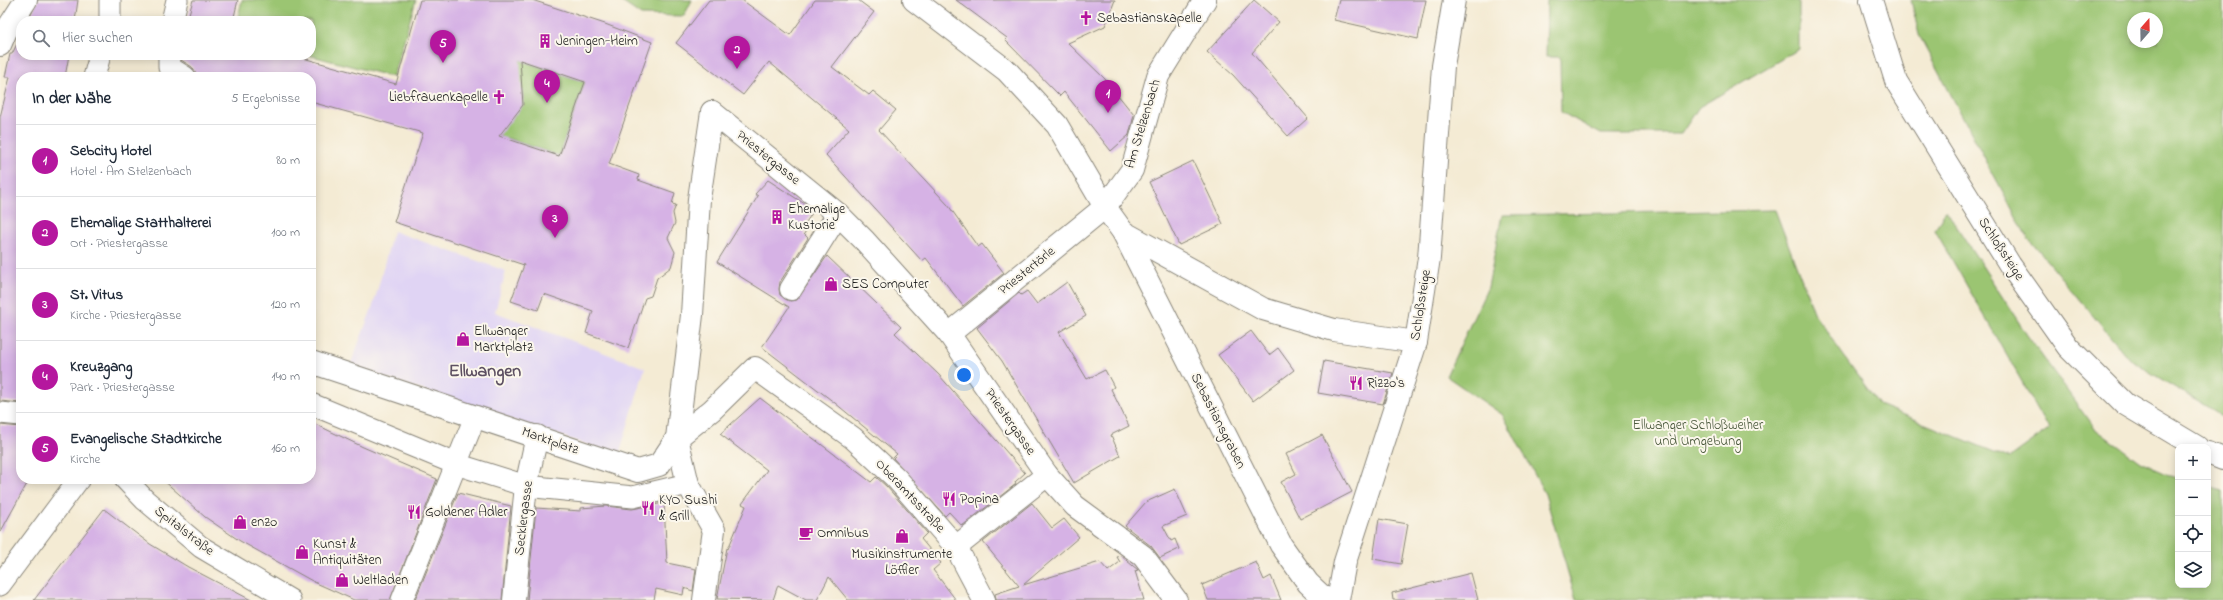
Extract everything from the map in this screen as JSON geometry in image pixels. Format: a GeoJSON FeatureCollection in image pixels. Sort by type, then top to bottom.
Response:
{"type":"FeatureCollection","features":[{"type":"Feature","properties":{"kind":"street"},"geometry":{"type":"LineString","coordinates":[[0,45],[6,31],[26,0]]}},
{"type":"Feature","properties":{"kind":"street"},"geometry":{"type":"LineString","coordinates":[[110,0],[110,16]]}},
{"type":"Feature","properties":{"kind":"street"},"geometry":{"type":"LineString","coordinates":[[173,16],[177,0]]}},
{"type":"Feature","properties":{"kind":"street","name":"Sebastiansgraben"},"geometry":{"type":"LineString","coordinates":[[914,0],[1007,71],[1057,125],[1105,207],[1123,232],[1281,545],[1308,583],[1326,600]]}},
{"type":"Feature","properties":{"kind":"street","name":"Am Stelzenbach"},"geometry":{"type":"LineString","coordinates":[[1105,207],[1132,170],[1158,76],[1205,0]]}},
{"type":"Feature","properties":{"kind":"street","name":"Schloßsteige"},"geometry":{"type":"LineString","coordinates":[[1338,600],[1345,562],[1416,342],[1429,258],[1443,66],[1454,0]]}},
{"type":"Feature","properties":{"kind":"street","name":"Schloßsteige"},"geometry":{"type":"LineString","coordinates":[[1871,0],[1896,82],[2010,265],[2068,347],[2125,404],[2192,444]]}},
{"type":"Feature","properties":{"kind":"street"},"geometry":{"type":"LineString","coordinates":[[95,72],[99,60]]}},
{"type":"Feature","properties":{"kind":"street"},"geometry":{"type":"LineString","coordinates":[[169,60],[169,67],[177,72]]}},
{"type":"Feature","properties":{"kind":"street","name":"Priestergasse"},"geometry":{"type":"LineString","coordinates":[[677,438],[692,315],[698,199],[712,112],[838,214],[949,334],[1047,475],[1075,506],[1143,556],[1176,600]]}},
{"type":"Feature","properties":{"kind":"street","name":"Priestertörle"},"geometry":{"type":"LineString","coordinates":[[949,334],[1105,207]]}},
{"type":"Feature","properties":{"kind":"street"},"geometry":{"type":"LineString","coordinates":[[791,289],[838,214]]}},
{"type":"Feature","properties":{"kind":"street","name":"Sebastiansgraben"},"geometry":{"type":"LineString","coordinates":[[1123,232],[1263,309],[1334,330],[1416,342]]}},
{"type":"Feature","properties":{"kind":"street","name":"Marktplatz"},"geometry":{"type":"LineString","coordinates":[[316,364],[475,417],[538,436],[638,471],[659,465],[677,438],[712,410],[755,368]]}},
{"type":"Feature","properties":{"kind":"street","name":"Oberamtsstraße"},"geometry":{"type":"LineString","coordinates":[[755,368],[853,438],[896,478],[956,546],[984,600]]}},
{"type":"Feature","properties":{"kind":"street"},"geometry":{"type":"LineString","coordinates":[[316,406],[456,464],[526,486],[633,497],[688,484]]}},
{"type":"Feature","properties":{"kind":"street"},"geometry":{"type":"LineString","coordinates":[[0,413],[16,415]]}},
{"type":"Feature","properties":{"kind":"street"},"geometry":{"type":"LineString","coordinates":[[402,600],[475,417]]}},
{"type":"Feature","properties":{"kind":"street","name":"Secklergasse"},"geometry":{"type":"LineString","coordinates":[[514,600],[526,486],[538,436]]}},
{"type":"Feature","properties":{"kind":"street"},"geometry":{"type":"LineString","coordinates":[[677,438],[688,484],[714,530],[704,600]]}},
{"type":"Feature","properties":{"kind":"street"},"geometry":{"type":"LineString","coordinates":[[2211,454],[2223,459]]}},
{"type":"Feature","properties":{"kind":"street"},"geometry":{"type":"LineString","coordinates":[[956,546],[1047,475]]}},
{"type":"Feature","properties":{"kind":"street"},"geometry":{"type":"LineString","coordinates":[[0,585],[75,484]]}},
{"type":"Feature","properties":{"kind":"street","name":"Spitalstraße"},"geometry":{"type":"LineString","coordinates":[[131,484],[145,500],[201,548],[290,600]]}},
{"type":"Feature","properties":{"kind":"shaded area","name":"Ellwanger Marktplatz"},"geometry":{"type":"Polygon","coordinates":[[[393,231],[506,271],[495,312],[645,368],[619,455],[350,366],[374,303],[393,231]]]}},
{"type":"Feature","properties":{"kind":"green space"},"geometry":{"type":"Polygon","coordinates":[[[242,0],[416,0],[393,77],[316,57],[316,16],[238,16],[242,0]]]}},
{"type":"Feature","properties":{"kind":"green space"},"geometry":{"type":"Polygon","coordinates":[[[619,0],[692,0],[684,16],[641,15],[619,0]]]}},
{"type":"Feature","properties":{"kind":"green space"},"geometry":{"type":"Polygon","coordinates":[[[1547,0],[1799,0],[1799,49],[1699,107],[1681,134],[1601,134],[1561,112],[1560,57],[1546,57],[1547,0]]]}},
{"type":"Feature","properties":{"kind":"green space"},"geometry":{"type":"Polygon","coordinates":[[[1911,0],[2223,0],[2223,417],[2130,360],[2027,237],[1919,35],[1911,0]]]}},
{"type":"Feature","properties":{"kind":"green space"},"geometry":{"type":"Polygon","coordinates":[[[503,54],[585,82],[559,156],[477,128],[514,110],[517,112],[519,110],[518,99],[523,99],[523,95],[503,54]]]}},
{"type":"Feature","properties":{"kind":"green space","name":"Ellwanger Schloßweiher und Umgebung"},"geometry":{"type":"Polygon","coordinates":[[[1775,210],[1816,317],[1879,405],[2009,458],[2049,429],[1935,230],[1946,210],[2027,335],[2094,428],[2140,462],[2175,478],[2175,588],[2211,588],[2211,488],[2223,491],[2223,600],[1576,600],[1545,494],[1503,415],[1446,376],[1488,287],[1502,215],[1775,210]]]}},
{"type":"Feature","properties":{"kind":"building"},"geometry":{"type":"Polygon","coordinates":[[[38,0],[78,0],[76,16],[30,16],[38,0]]]}},
{"type":"Feature","properties":{"kind":"building"},"geometry":{"type":"Polygon","coordinates":[[[193,0],[238,0],[234,16],[188,16],[193,0]]]}},
{"type":"Feature","properties":{"kind":"building"},"geometry":{"type":"Polygon","coordinates":[[[420,0],[532,0],[605,24],[652,42],[609,164],[639,175],[638,180],[675,193],[672,204],[676,205],[673,213],[675,223],[668,238],[675,252],[671,267],[657,278],[651,296],[645,298],[628,348],[586,333],[593,311],[544,294],[538,310],[511,301],[524,265],[394,222],[423,133],[316,103],[316,72],[194,72],[192,67],[181,60],[310,60],[396,84],[420,0]],[[520,60],[523,105],[499,136],[559,156],[585,82],[520,60]]]}},
{"type":"Feature","properties":{"kind":"building"},"geometry":{"type":"Polygon","coordinates":[[[709,0],[742,0],[790,35],[815,0],[858,0],[874,12],[832,67],[869,95],[873,91],[896,110],[879,130],[948,205],[978,247],[982,244],[1004,273],[963,306],[926,258],[922,261],[826,155],[849,129],[769,62],[743,95],[676,43],[709,0]]]}},
{"type":"Feature","properties":{"kind":"building"},"geometry":{"type":"Polygon","coordinates":[[[956,0],[1115,0],[1105,26],[1068,43],[1105,79],[1134,115],[1129,135],[1111,151],[1064,92],[1060,96],[1005,40],[1007,38],[956,0]]]}},
{"type":"Feature","properties":{"kind":"building"},"geometry":{"type":"Polygon","coordinates":[[[1254,0],[1279,22],[1252,53],[1308,118],[1288,136],[1233,75],[1207,52],[1254,0]]]}},
{"type":"Feature","properties":{"kind":"building"},"geometry":{"type":"Polygon","coordinates":[[[1339,0],[1426,0],[1418,39],[1334,20],[1339,0]]]}},
{"type":"Feature","properties":{"kind":"building"},"geometry":{"type":"Polygon","coordinates":[[[16,46],[16,60],[68,60],[66,72],[16,72],[16,403],[0,401],[0,117],[10,77],[5,77],[10,54],[12,54],[16,46]]]}},
{"type":"Feature","properties":{"kind":"building"},"geometry":{"type":"Polygon","coordinates":[[[1193,161],[1223,224],[1179,245],[1149,182],[1193,161]]]}},
{"type":"Feature","properties":{"kind":"building"},"geometry":{"type":"Polygon","coordinates":[[[768,180],[814,210],[805,224],[808,227],[804,234],[808,238],[780,282],[780,295],[790,301],[797,300],[827,256],[901,327],[895,333],[939,375],[1025,473],[1015,482],[1016,484],[962,526],[949,512],[945,516],[893,458],[897,454],[835,403],[762,347],[789,307],[717,262],[758,196],[755,194],[768,180]]]}},
{"type":"Feature","properties":{"kind":"building"},"geometry":{"type":"Polygon","coordinates":[[[1067,282],[1086,316],[1059,332],[1087,379],[1105,370],[1114,387],[1111,389],[1129,426],[1111,435],[1120,456],[1074,483],[1002,361],[977,328],[1019,293],[1021,295],[1027,291],[1037,304],[1067,282]]]}},
{"type":"Feature","properties":{"kind":"building"},"geometry":{"type":"Polygon","coordinates":[[[1251,331],[1269,355],[1278,348],[1294,370],[1253,401],[1218,355],[1251,331]]]}},
{"type":"Feature","properties":{"kind":"building","name":"Rizzo's"},"geometry":{"type":"Polygon","coordinates":[[[1324,361],[1393,373],[1383,404],[1318,393],[1324,361]]]}},
{"type":"Feature","properties":{"kind":"building"},"geometry":{"type":"Polygon","coordinates":[[[760,398],[871,482],[876,477],[887,487],[927,533],[921,539],[941,563],[933,570],[956,600],[848,600],[829,577],[817,600],[806,600],[778,585],[773,600],[717,599],[727,548],[728,549],[746,506],[742,504],[767,470],[720,434],[760,398]]]}},
{"type":"Feature","properties":{"kind":"building"},"geometry":{"type":"Polygon","coordinates":[[[316,424],[363,447],[437,479],[390,600],[354,600],[314,582],[240,541],[205,517],[168,484],[316,484],[316,424]]]}},
{"type":"Feature","properties":{"kind":"building"},"geometry":{"type":"Polygon","coordinates":[[[0,425],[16,427],[16,484],[27,484],[0,533],[0,425]]]}},
{"type":"Feature","properties":{"kind":"building"},"geometry":{"type":"Polygon","coordinates":[[[1322,435],[1352,492],[1300,519],[1281,482],[1296,474],[1286,454],[1322,435]]]}},
{"type":"Feature","properties":{"kind":"building"},"geometry":{"type":"Polygon","coordinates":[[[1175,489],[1187,516],[1163,526],[1171,541],[1175,539],[1179,549],[1160,558],[1151,546],[1125,526],[1146,502],[1175,489]]]}},
{"type":"Feature","properties":{"kind":"building"},"geometry":{"type":"Polygon","coordinates":[[[458,493],[511,506],[502,600],[415,600],[458,493]]]}},
{"type":"Feature","properties":{"kind":"building"},"geometry":{"type":"Polygon","coordinates":[[[664,503],[667,563],[696,569],[693,591],[684,588],[683,595],[656,589],[654,600],[527,600],[536,508],[581,511],[581,508],[606,506],[632,509],[664,503]]]}},
{"type":"Feature","properties":{"kind":"building"},"geometry":{"type":"Polygon","coordinates":[[[1032,503],[1052,528],[1064,519],[1079,537],[1023,585],[1100,562],[1108,571],[1120,562],[1117,557],[1121,556],[1138,570],[1135,571],[1144,600],[996,600],[995,594],[1019,586],[983,542],[1032,503]]]}},
{"type":"Feature","properties":{"kind":"building"},"geometry":{"type":"Polygon","coordinates":[[[104,509],[150,544],[188,567],[251,600],[34,600],[104,509]]]}},
{"type":"Feature","properties":{"kind":"building"},"geometry":{"type":"Polygon","coordinates":[[[1379,519],[1408,524],[1401,564],[1373,559],[1379,519]]]}},
{"type":"Feature","properties":{"kind":"building"},"geometry":{"type":"Polygon","coordinates":[[[1256,562],[1264,580],[1271,576],[1281,600],[1208,600],[1202,585],[1256,562]]]}},
{"type":"Feature","properties":{"kind":"building"},"geometry":{"type":"Polygon","coordinates":[[[1471,573],[1478,600],[1393,600],[1392,593],[1471,573]]]}},
{"type":"Feature","properties":{"kind":"place","name":"Sebastianskapelle"},"geometry":{"type":"Point","coordinates":[1086,18]}},
{"type":"Feature","properties":{"kind":"place","name":"Jeningen-Heim"},"geometry":{"type":"Point","coordinates":[545,41]}},
{"type":"Feature","properties":{"kind":"place","name":"Evangelische Stadtkirche"},"geometry":{"type":"Point","coordinates":[443,63]}},
{"type":"Feature","properties":{"kind":"place","name":"Ehemalige Statthalterei"},"geometry":{"type":"Point","coordinates":[737,69]}},
{"type":"Feature","properties":{"kind":"place","name":"Liebfrauenkapelle"},"geometry":{"type":"Point","coordinates":[499,97]}},
{"type":"Feature","properties":{"kind":"place","name":"Kreuzgang"},"geometry":{"type":"Point","coordinates":[547,103]}},
{"type":"Feature","properties":{"kind":"place","name":"Sebcity Hotel"},"geometry":{"type":"Point","coordinates":[1108,113]}},
{"type":"Feature","properties":{"kind":"place","name":"Ehemalige Kustorie"},"geometry":{"type":"Point","coordinates":[777,217]}},
{"type":"Feature","properties":{"kind":"place","name":"St. Vitus"},"geometry":{"type":"Point","coordinates":[555,238]}},
{"type":"Feature","properties":{"kind":"place","name":"SES Computer"},"geometry":{"type":"Point","coordinates":[831,284]}},
{"type":"Feature","properties":{"kind":"place","name":"Ellwanger Marktplatz"},"geometry":{"type":"Point","coordinates":[463,339]}},
{"type":"Feature","properties":{"kind":"place","name":"Rizzo's"},"geometry":{"type":"Point","coordinates":[1356,383]}},
{"type":"Feature","properties":{"kind":"place","name":"Popina"},"geometry":{"type":"Point","coordinates":[949,499]}},
{"type":"Feature","properties":{"kind":"place","name":"KYO Sushi & Grill"},"geometry":{"type":"Point","coordinates":[648,508]}},
{"type":"Feature","properties":{"kind":"place","name":"Goldener Adler"},"geometry":{"type":"Point","coordinates":[414,512]}},
{"type":"Feature","properties":{"kind":"place","name":"enzo"},"geometry":{"type":"Point","coordinates":[240,522]}},
{"type":"Feature","properties":{"kind":"place","name":"Omnibus"},"geometry":{"type":"Point","coordinates":[806,533]}},
{"type":"Feature","properties":{"kind":"place","name":"Musikinstrumente Löffler"},"geometry":{"type":"Point","coordinates":[902,536]}},
{"type":"Feature","properties":{"kind":"place","name":"Kunst & Antiquitäten"},"geometry":{"type":"Point","coordinates":[302,552]}},
{"type":"Feature","properties":{"kind":"place","name":"Weltladen"},"geometry":{"type":"Point","coordinates":[342,580]}},
{"type":"Feature","properties":{"kind":"district","name":"Ellwangen"},"geometry":{"type":"Point","coordinates":[485,372]}}]}
